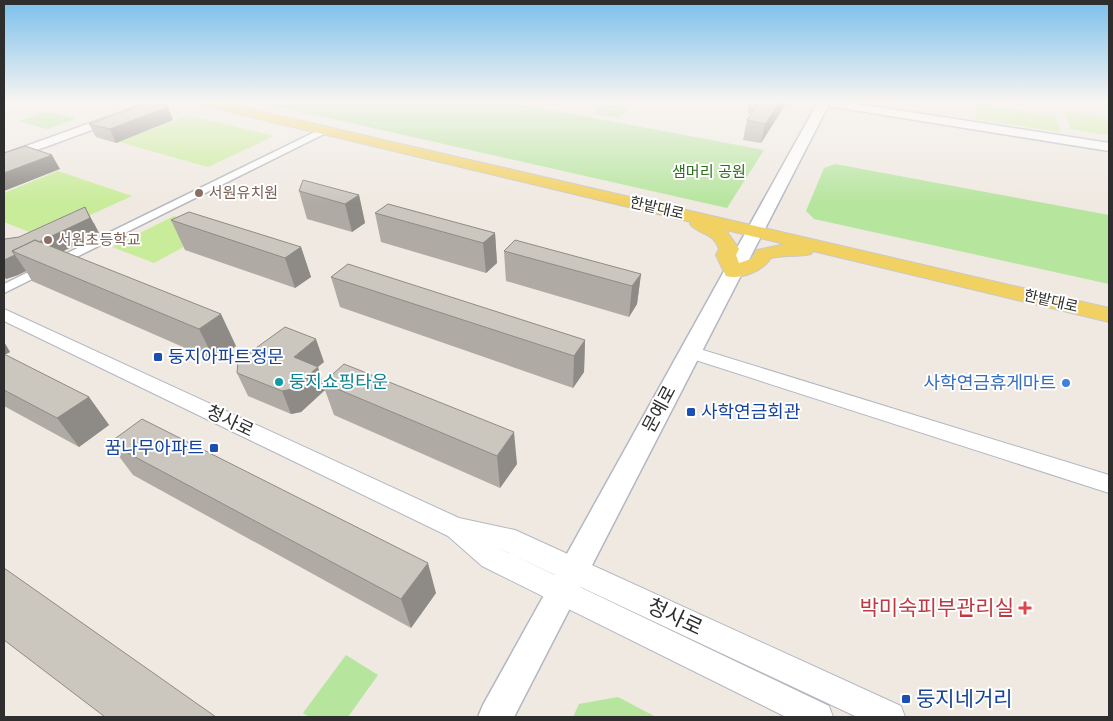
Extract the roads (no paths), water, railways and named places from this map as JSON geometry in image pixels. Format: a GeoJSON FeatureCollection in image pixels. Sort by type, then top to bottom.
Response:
{"type":"FeatureCollection","features":[{"type":"Feature","properties":{"kind":"main road"},"geometry":{"type":"LineString","coordinates":[[4,158],[66,136]]}},
{"type":"Feature","properties":{"kind":"main road","name":"한밭대로"},"geometry":{"type":"LineString","coordinates":[[349,136],[673,211],[758,225],[850,253],[1109,315]]}},
{"type":"Feature","properties":{"kind":"main road","name":"한밭대로"},"geometry":{"type":"LineString","coordinates":[[382,136],[758,225],[1109,300]]}},
{"type":"Feature","properties":{"kind":"main road","name":"문예로"},"geometry":{"type":"LineString","coordinates":[[495,717],[807,136]]}},
{"type":"Feature","properties":{"kind":"main road"},"geometry":{"type":"LineString","coordinates":[[1038,136],[1109,147]]}},
{"type":"Feature","properties":{"kind":"main road"},"geometry":{"type":"LineString","coordinates":[[673,211],[683,220],[714,230],[722,236],[729,249],[726,255],[733,272],[758,263],[764,254],[782,250],[805,250],[832,256],[850,253]]}},
{"type":"Feature","properties":{"kind":"street"},"geometry":{"type":"LineString","coordinates":[[4,289],[314,136]]}},
{"type":"Feature","properties":{"kind":"street","name":"청사로"},"geometry":{"type":"LineString","coordinates":[[4,314],[456,528],[491,558],[568,581],[890,717]]}},
{"type":"Feature","properties":{"kind":"street"},"geometry":{"type":"LineString","coordinates":[[690,352],[1109,484]]}},
{"type":"Feature","properties":{"kind":"street","name":"청사로"},"geometry":{"type":"LineString","coordinates":[[568,581],[818,717]]}},
{"type":"Feature","properties":{"kind":"place","name":"서원유치원"},"geometry":{"type":"Point","coordinates":[199,193]}},
{"type":"Feature","properties":{"kind":"place","name":"서원초등학교"},"geometry":{"type":"Point","coordinates":[48,240]}},
{"type":"Feature","properties":{"kind":"place","name":"둥지아파트정문"},"geometry":{"type":"Point","coordinates":[158,357]}},
{"type":"Feature","properties":{"kind":"place","name":"둥지쇼핑타운"},"geometry":{"type":"Point","coordinates":[279,382]}},
{"type":"Feature","properties":{"kind":"place","name":"사학연금휴게마트"},"geometry":{"type":"Point","coordinates":[1066,383]}},
{"type":"Feature","properties":{"kind":"place","name":"사학연금회관"},"geometry":{"type":"Point","coordinates":[691,412]}},
{"type":"Feature","properties":{"kind":"place","name":"꿈나무아파트"},"geometry":{"type":"Point","coordinates":[214,448]}},
{"type":"Feature","properties":{"kind":"place","name":"박미숙피부관리실"},"geometry":{"type":"Point","coordinates":[1025,608]}},
{"type":"Feature","properties":{"kind":"place","name":"둥지네거리"},"geometry":{"type":"Point","coordinates":[906,699]}},
{"type":"Feature","properties":{"kind":"park label","name":"샘머리 공원"},"geometry":{"type":"Point","coordinates":[709,172]}}]}
